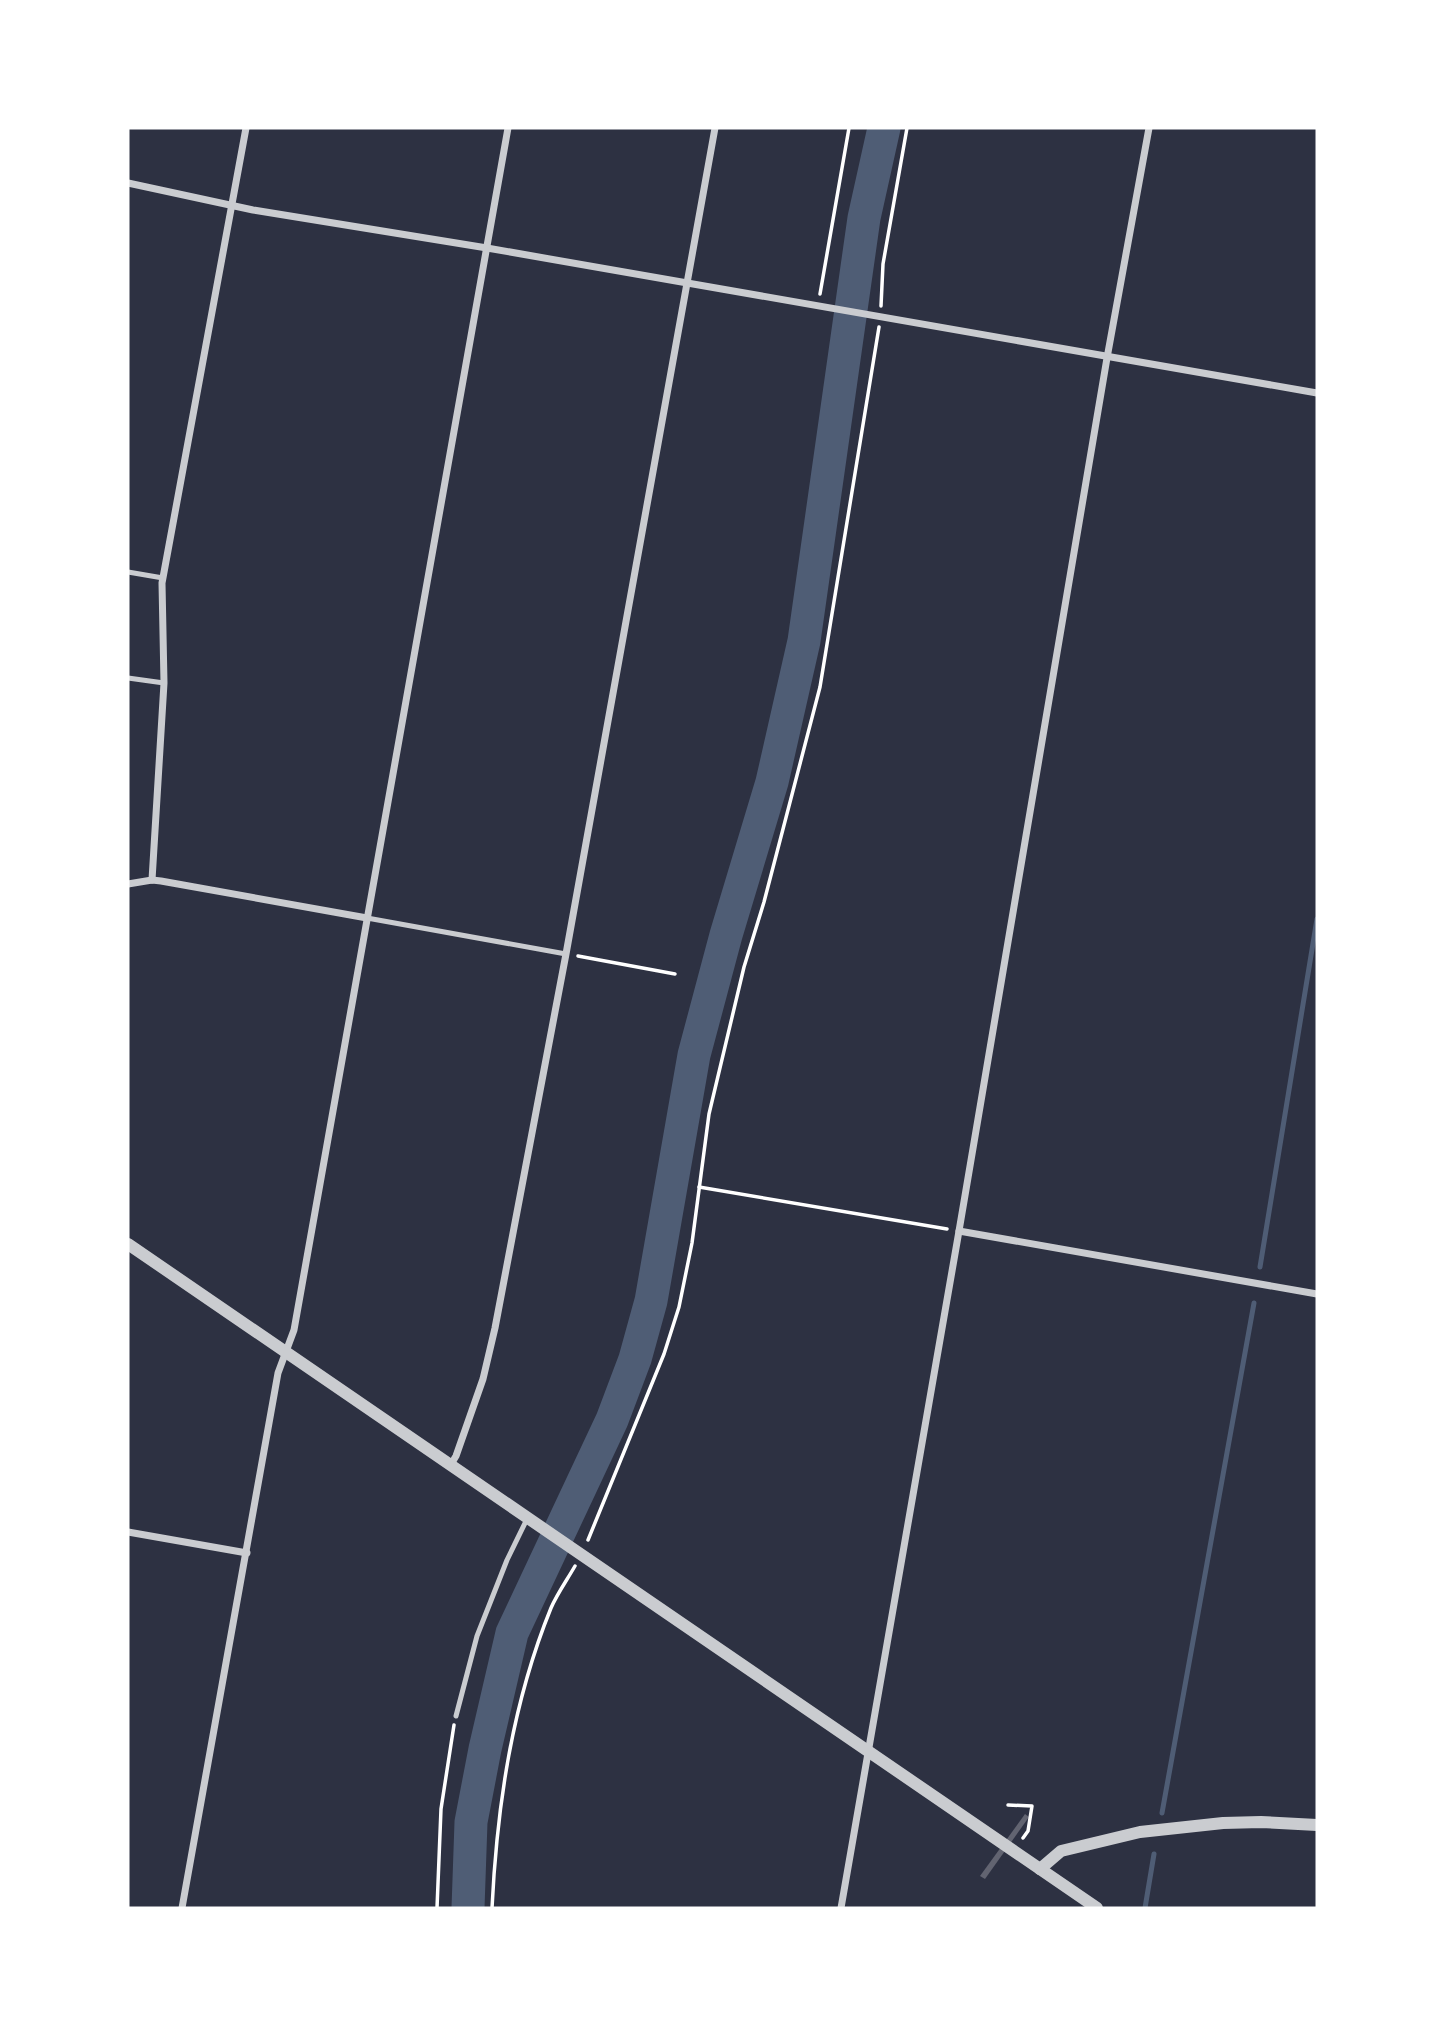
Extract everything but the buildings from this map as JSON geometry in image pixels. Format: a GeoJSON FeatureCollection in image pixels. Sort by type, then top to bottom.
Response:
{"type":"FeatureCollection","features":[{"type":"Feature","properties":{"kind":"street"},"geometry":{"type":"LineString","coordinates":[[152,880],[164,683],[163,578],[246,128]]}},
{"type":"Feature","properties":{"kind":"street"},"geometry":{"type":"LineString","coordinates":[[182,1908],[278,1373],[294,1330],[508,128]]}},
{"type":"Feature","properties":{"kind":"street"},"geometry":{"type":"LineString","coordinates":[[450,1465],[460,1443],[489,1354],[566,954],[715,128]]}},
{"type":"Feature","properties":{"kind":"street"},"geometry":{"type":"LineString","coordinates":[[841,1908],[1107,358],[1149,128]]}},
{"type":"Feature","properties":{"kind":"street"},"geometry":{"type":"LineString","coordinates":[[128,183],[233,206],[1317,393]]}},
{"type":"Feature","properties":{"kind":"street"},"geometry":{"type":"LineString","coordinates":[[128,884],[152,880],[367,918]]}},
{"type":"Feature","properties":{"kind":"street"},"geometry":{"type":"LineString","coordinates":[[959,1231],[1317,1294]]}},
{"type":"Feature","properties":{"kind":"street"},"geometry":{"type":"LineString","coordinates":[[128,1244],[530,1520],[581,1548],[1097,1908]]}},
{"type":"Feature","properties":{"kind":"street"},"geometry":{"type":"LineString","coordinates":[[128,1532],[247,1553]]}},
{"type":"Feature","properties":{"kind":"street"},"geometry":{"type":"LineString","coordinates":[[1040,1869],[1062,1851],[1140,1832],[1223,1823],[1317,1825]]}},
{"type":"Feature","properties":{"kind":"lane"},"geometry":{"type":"LineString","coordinates":[[128,572],[163,578]]}},
{"type":"Feature","properties":{"kind":"lane"},"geometry":{"type":"LineString","coordinates":[[128,678],[164,683]]}},
{"type":"Feature","properties":{"kind":"lane"},"geometry":{"type":"LineString","coordinates":[[367,918],[566,954]]}},
{"type":"Feature","properties":{"kind":"lane"},"geometry":{"type":"LineString","coordinates":[[456,1716],[477,1636],[507,1560],[530,1520]]}},
{"type":"Feature","properties":{"kind":"path"},"geometry":{"type":"LineString","coordinates":[[819,306],[836,190],[849,128]]}},
{"type":"Feature","properties":{"kind":"path"},"geometry":{"type":"LineString","coordinates":[[581,1548],[664,1354],[679,1307],[690,1256],[709,1114],[725,1043],[795,789],[820,687],[906,128]]}},
{"type":"Feature","properties":{"kind":"path"},"geometry":{"type":"LineString","coordinates":[[566,954],[674,974]]}},
{"type":"Feature","properties":{"kind":"path"},"geometry":{"type":"LineString","coordinates":[[699,1186],[959,1231]]}},
{"type":"Feature","properties":{"kind":"path"},"geometry":{"type":"LineString","coordinates":[[492,1908],[498,1821],[510,1746],[552,1606],[576,1565]]}},
{"type":"Feature","properties":{"kind":"path"},"geometry":{"type":"LineString","coordinates":[[437,1908],[441,1809],[456,1716]]}},
{"type":"Feature","properties":{"kind":"path"},"geometry":{"type":"LineString","coordinates":[[1008,1805],[1032,1806],[1028,1831],[1020,1842]]}},
{"type":"Feature","properties":{"kind":"waterway"},"geometry":{"type":"LineString","coordinates":[[875,128],[883,130]]}},
{"type":"Feature","properties":{"kind":"waterway"},"geometry":{"type":"LineString","coordinates":[[468,1908],[471,1822],[512,1633],[612,1420],[635,1359],[651,1301],[694,1055],[726,935],[772,782],[804,641],[864,218],[884,128]]}},
{"type":"Feature","properties":{"kind":"waterway"},"geometry":{"type":"LineString","coordinates":[[1260,1267],[1317,919]]}},
{"type":"Feature","properties":{"kind":"waterway"},"geometry":{"type":"LineString","coordinates":[[1162,1813],[1254,1303]]}},
{"type":"Feature","properties":{"kind":"waterway"},"geometry":{"type":"LineString","coordinates":[[1145,1908],[1154,1854]]}}]}
